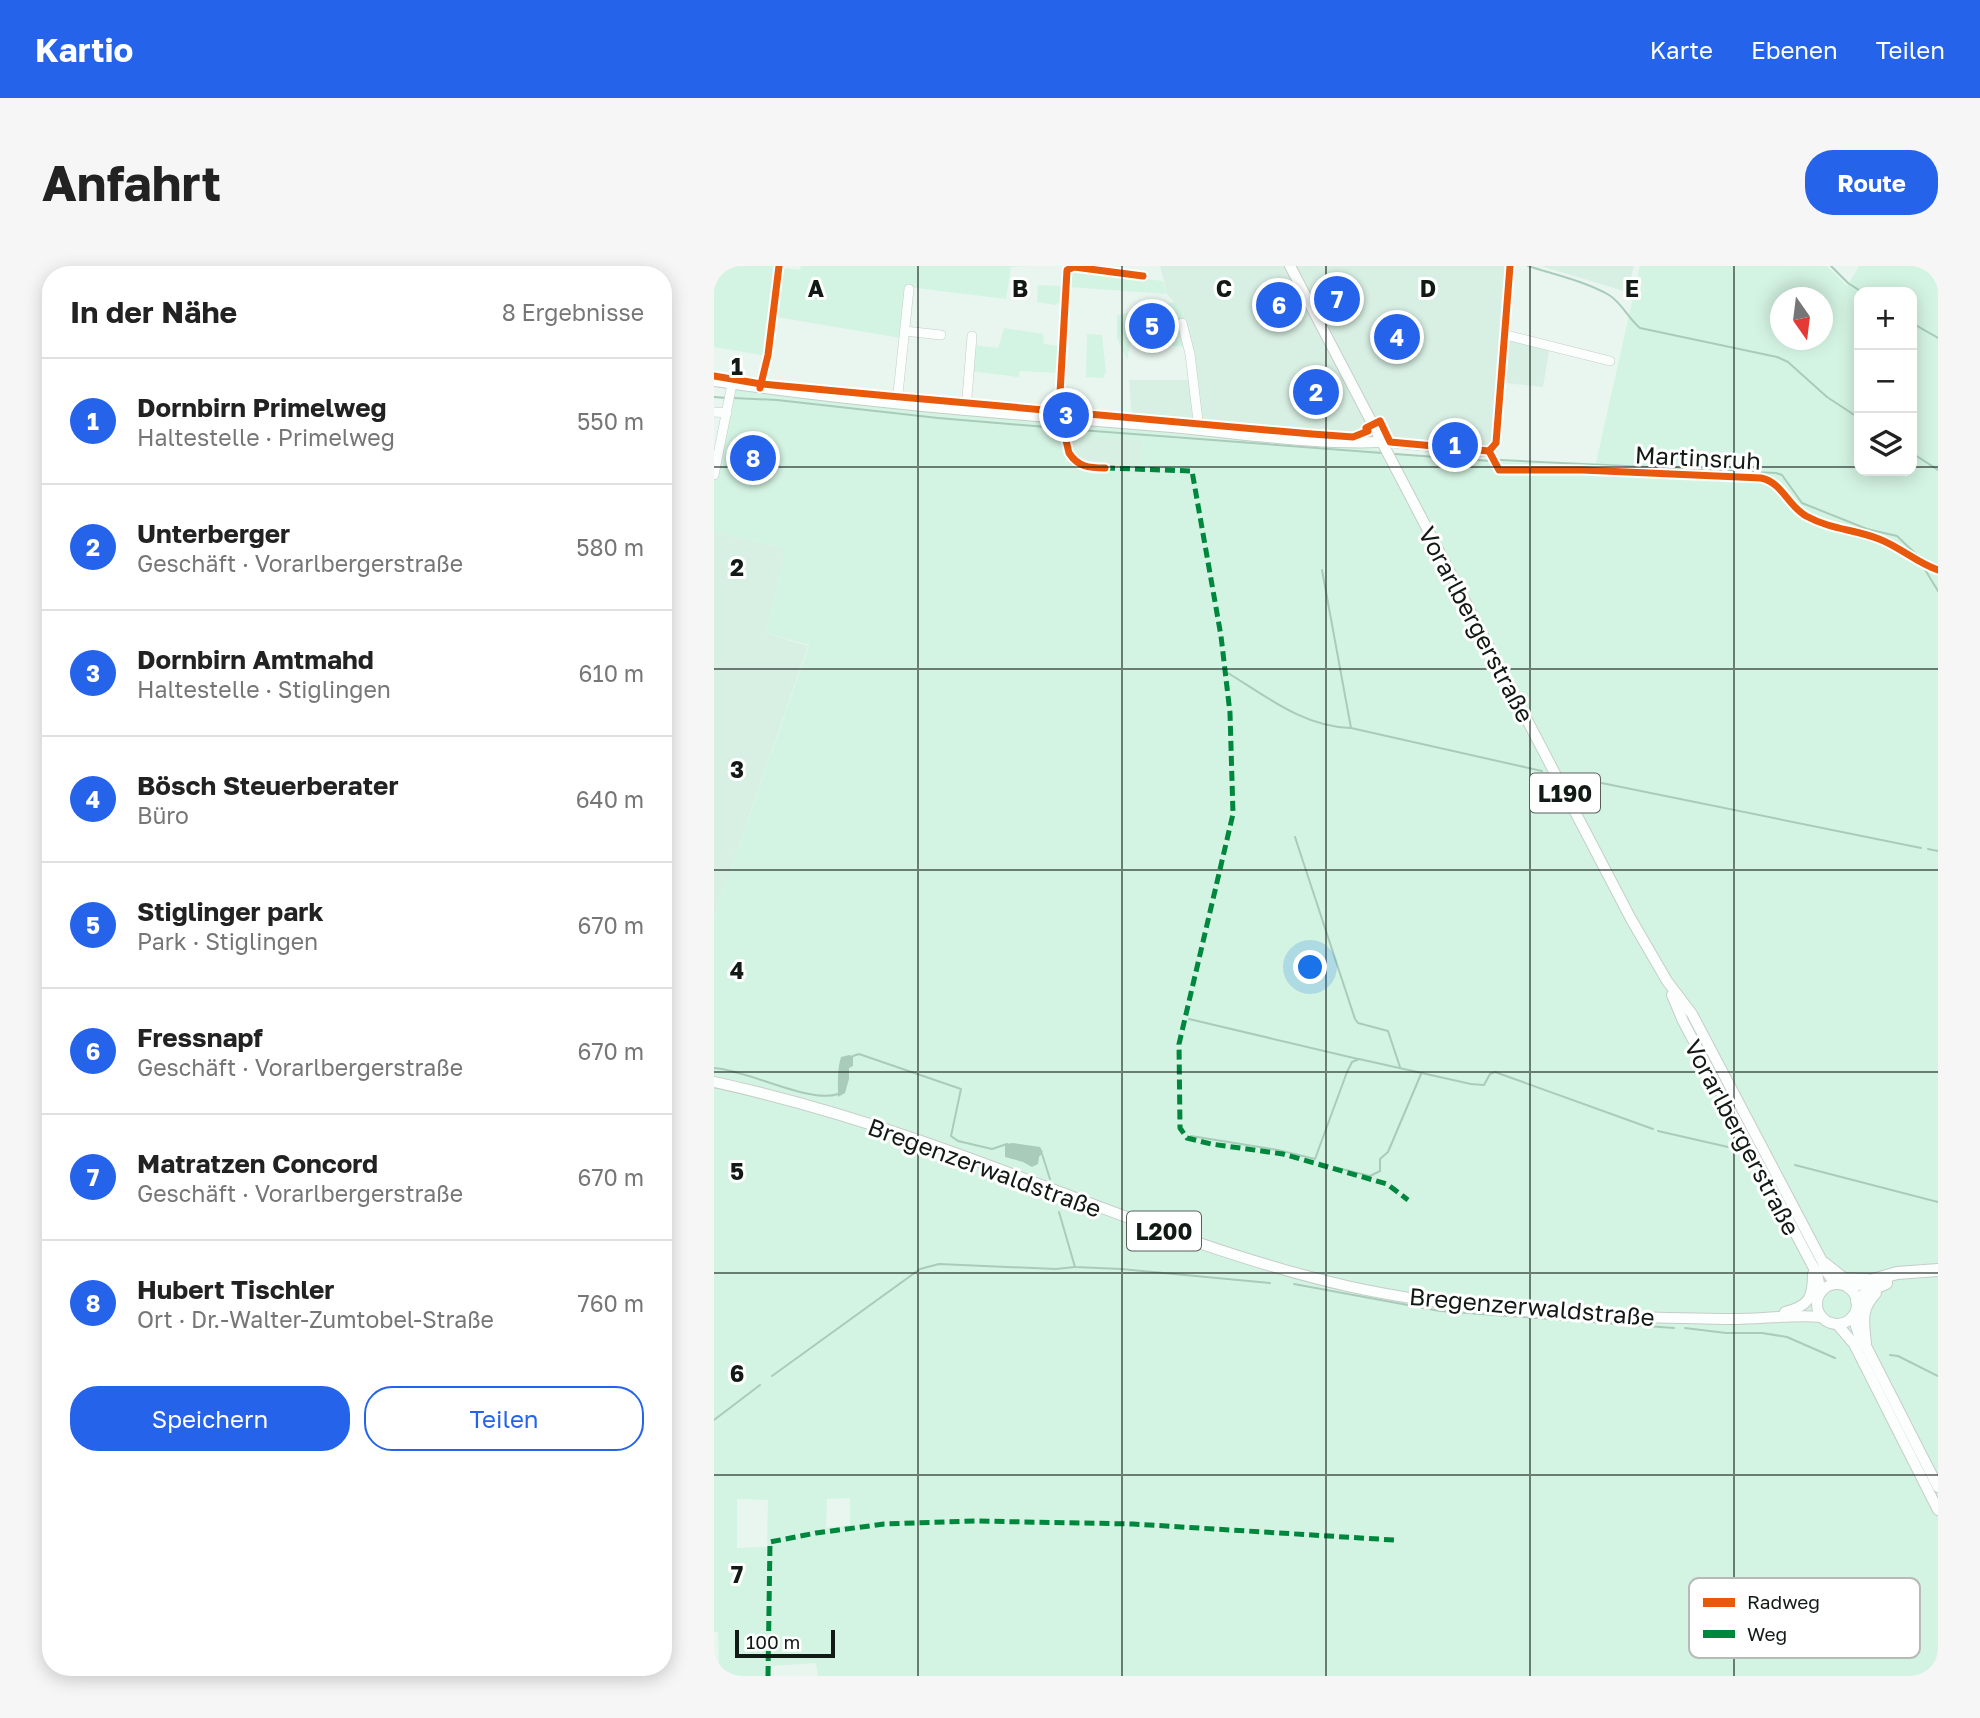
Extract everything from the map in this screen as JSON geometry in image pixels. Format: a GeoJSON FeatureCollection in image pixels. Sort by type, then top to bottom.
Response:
{"type":"FeatureCollection","features":[{"type":"Feature","properties":{"kind":"highway"},"geometry":{"type":"LineString","coordinates":[[1849,1287],[1897,1273],[1938,1270]]}},
{"type":"Feature","properties":{"kind":"highway"},"geometry":{"type":"LineString","coordinates":[[1857,1301],[1870,1290],[1889,1281],[1938,1277]]}},
{"type":"Feature","properties":{"kind":"highway"},"geometry":{"type":"LineString","coordinates":[[1860,1348],[1863,1308],[1875,1292],[1889,1281]]}},
{"type":"Feature","properties":{"kind":"main road","name":"Vorarlbergerstraße"},"geometry":{"type":"LineString","coordinates":[[1290,266],[1607,874],[1667,981],[1683,1021],[1819,1279],[1817,1309],[1821,1317]]}},
{"type":"Feature","properties":{"kind":"main road"},"geometry":{"type":"LineString","coordinates":[[714,381],[731,393],[760,388],[966,410],[1063,425],[1199,429],[1383,444]]}},
{"type":"Feature","properties":{"kind":"main road","name":"Vorarlbergerstraße"},"geometry":{"type":"LineString","coordinates":[[1667,981],[1692,1014],[1825,1270],[1835,1283]]}},
{"type":"Feature","properties":{"kind":"main road","name":"Bregenzerwaldstraße"},"geometry":{"type":"LineString","coordinates":[[714,1082],[758,1091],[861,1121],[920,1140],[1222,1252],[1349,1286],[1480,1307],[1726,1320],[1795,1315],[1821,1317]]}},
{"type":"Feature","properties":{"kind":"main road"},"geometry":{"type":"LineString","coordinates":[[1822,1261],[1844,1278],[1873,1279]]}},
{"type":"Feature","properties":{"kind":"main road"},"geometry":{"type":"LineString","coordinates":[[1771,1318],[1798,1308],[1806,1302],[1812,1292],[1814,1271]]}},
{"type":"Feature","properties":{"kind":"main road"},"geometry":{"type":"LineString","coordinates":[[1819,1296],[1828,1285],[1835,1283],[1849,1287],[1857,1301],[1853,1316],[1847,1322],[1831,1323],[1821,1317]]}},
{"type":"Feature","properties":{"kind":"main road","name":"Bregenzerwaldstraße"},"geometry":{"type":"LineString","coordinates":[[1795,1315],[1810,1308],[1819,1296]]}},
{"type":"Feature","properties":{"kind":"main road"},"geometry":{"type":"LineString","coordinates":[[1853,1316],[1860,1348],[1874,1386],[1938,1510]]}},
{"type":"Feature","properties":{"kind":"main road"},"geometry":{"type":"LineString","coordinates":[[1771,1318],[1779,1322],[1817,1323],[1860,1348]]}},
{"type":"Feature","properties":{"kind":"main road"},"geometry":{"type":"LineString","coordinates":[[1837,1324],[1860,1348],[1898,1408],[1938,1487]]}},
{"type":"Feature","properties":{"kind":"main road"},"geometry":{"type":"LineString","coordinates":[[1874,1386],[1882,1391],[1891,1406],[1898,1408]]}},
{"type":"Feature","properties":{"kind":"street"},"geometry":{"type":"LineString","coordinates":[[760,388],[768,355],[779,266]]}},
{"type":"Feature","properties":{"kind":"street"},"geometry":{"type":"LineString","coordinates":[[1383,444],[1490,454],[1496,443],[1510,266]]}},
{"type":"Feature","properties":{"kind":"street"},"geometry":{"type":"LineString","coordinates":[[1105,468],[1082,467],[1077,463],[1069,453],[1059,411],[1067,270],[1074,267],[1143,276]]}},
{"type":"Feature","properties":{"kind":"street"},"geometry":{"type":"LineString","coordinates":[[897,402],[909,289]]}},
{"type":"Feature","properties":{"kind":"street"},"geometry":{"type":"LineString","coordinates":[[1182,323],[1191,354],[1199,429]]}},
{"type":"Feature","properties":{"kind":"street"},"geometry":{"type":"LineString","coordinates":[[905,331],[941,335]]}},
{"type":"Feature","properties":{"kind":"street"},"geometry":{"type":"LineString","coordinates":[[1506,335],[1610,361]]}},
{"type":"Feature","properties":{"kind":"street"},"geometry":{"type":"LineString","coordinates":[[966,410],[972,336]]}},
{"type":"Feature","properties":{"kind":"street"},"geometry":{"type":"LineString","coordinates":[[714,475],[731,393]]}},
{"type":"Feature","properties":{"kind":"street"},"geometry":{"type":"LineString","coordinates":[[714,412],[727,414]]}},
{"type":"Feature","properties":{"kind":"street","name":"Martinsruh"},"geometry":{"type":"LineString","coordinates":[[1490,454],[1499,470],[1582,470],[1761,478],[1777,485],[1793,506],[1804,514],[1832,528],[1879,539],[1938,570]]}},
{"type":"Feature","properties":{"kind":"shaded area"},"geometry":{"type":"Polygon","coordinates":[[[714,266],[775,266],[767,356],[714,347],[714,266]]]}},
{"type":"Feature","properties":{"kind":"shaded area"},"geometry":{"type":"Polygon","coordinates":[[[801,266],[1034,266],[1011,267],[1006,299],[908,287],[900,338],[777,317],[782,268],[800,270],[801,266]]]}},
{"type":"Feature","properties":{"kind":"shaded area"},"geometry":{"type":"Polygon","coordinates":[[[1160,266],[1506,266],[1500,329],[1511,340],[1549,351],[1543,387],[1499,384],[1491,448],[1393,440],[1359,441],[1132,420],[1129,380],[1196,380],[1183,312],[1167,294],[1160,266]]]}},
{"type":"Feature","properties":{"kind":"shaded area"},"geometry":{"type":"Polygon","coordinates":[[[1541,266],[1634,266],[1627,292],[1541,266]]]}},
{"type":"Feature","properties":{"kind":"shaded area"},"geometry":{"type":"Polygon","coordinates":[[[1640,266],[1827,266],[1847,286],[1859,266],[1938,266],[1938,1676],[818,1676],[816,1663],[771,1666],[770,1676],[719,1676],[718,1632],[714,1632],[714,917],[809,645],[766,633],[786,548],[714,532],[714,481],[732,385],[777,395],[819,400],[894,404],[1198,436],[1373,449],[1405,455],[1595,467],[1640,266]],[[1061,436],[1066,463],[1139,476],[1143,440],[1061,436]],[[850,1498],[827,1499],[826,1528],[850,1525],[850,1498]],[[737,1499],[737,1548],[767,1547],[768,1500],[737,1499]]]}},
{"type":"Feature","properties":{"kind":"shaded area"},"geometry":{"type":"Polygon","coordinates":[[[1070,271],[1163,281],[1167,294],[1068,287],[1070,271]]]}},
{"type":"Feature","properties":{"kind":"shaded area"},"geometry":{"type":"Polygon","coordinates":[[[1038,285],[1062,286],[1062,301],[1055,305],[1037,302],[1038,285]]]}},
{"type":"Feature","properties":{"kind":"shaded area"},"geometry":{"type":"Polygon","coordinates":[[[1175,302],[1183,312],[1191,348],[1131,341],[1127,360],[1117,338],[1117,315],[1175,302]]]}},
{"type":"Feature","properties":{"kind":"shaded area"},"geometry":{"type":"Polygon","coordinates":[[[1004,328],[1043,334],[1044,344],[1059,346],[1058,373],[1020,371],[1019,377],[970,371],[973,345],[998,348],[1004,328]]]}},
{"type":"Feature","properties":{"kind":"shaded area"},"geometry":{"type":"Polygon","coordinates":[[[1087,334],[1102,335],[1106,372],[1103,378],[1086,377],[1087,334]]]}},
{"type":"Feature","properties":{"kind":"shaded area"},"geometry":{"type":"Polygon","coordinates":[[[1061,435],[1143,440],[1140,476],[1067,464],[1061,435]]]}},
{"type":"Feature","properties":{"kind":"shaded area"},"geometry":{"type":"Polygon","coordinates":[[[714,532],[786,548],[766,633],[808,646],[714,917],[714,532]]]}},
{"type":"Feature","properties":{"kind":"shaded area"},"geometry":{"type":"Polygon","coordinates":[[[853,1056],[853,1066],[849,1068],[845,1093],[838,1097],[841,1057],[853,1056]]]}},
{"type":"Feature","properties":{"kind":"shaded area"},"geometry":{"type":"Polygon","coordinates":[[[1005,1144],[1040,1147],[1043,1152],[1038,1164],[1032,1167],[1005,1157],[1005,1144]]]}},
{"type":"Feature","properties":{"kind":"waterway"},"geometry":{"type":"LineString","coordinates":[[1528,266],[1600,290],[1618,302],[1640,328],[1777,357],[1788,362],[1827,397],[1854,415]]}},
{"type":"Feature","properties":{"kind":"waterway"},"geometry":{"type":"LineString","coordinates":[[1831,266],[1854,287]]}},
{"type":"Feature","properties":{"kind":"waterway"},"geometry":{"type":"LineString","coordinates":[[1917,326],[1938,338]]}},
{"type":"Feature","properties":{"kind":"waterway"},"geometry":{"type":"LineString","coordinates":[[714,397],[727,398]]}},
{"type":"Feature","properties":{"kind":"waterway"},"geometry":{"type":"LineString","coordinates":[[733,398],[1058,428]]}},
{"type":"Feature","properties":{"kind":"waterway"},"geometry":{"type":"LineString","coordinates":[[1067,429],[1382,453]]}},
{"type":"Feature","properties":{"kind":"waterway"},"geometry":{"type":"LineString","coordinates":[[1395,454],[1491,461]]}},
{"type":"Feature","properties":{"kind":"waterway"},"geometry":{"type":"LineString","coordinates":[[1917,456],[1938,470]]}},
{"type":"Feature","properties":{"kind":"waterway"},"geometry":{"type":"LineString","coordinates":[[1500,460],[1776,473],[1782,475],[1802,503],[1867,529],[1897,536],[1919,557]]}},
{"type":"Feature","properties":{"kind":"waterway"},"geometry":{"type":"LineString","coordinates":[[1924,568],[1938,591]]}},
{"type":"Feature","properties":{"kind":"waterway"},"geometry":{"type":"LineString","coordinates":[[1322,570],[1351,728],[1542,771]]}},
{"type":"Feature","properties":{"kind":"waterway"},"geometry":{"type":"LineString","coordinates":[[1228,673],[1301,716],[1333,726],[1350,728]]}},
{"type":"Feature","properties":{"kind":"waterway"},"geometry":{"type":"LineString","coordinates":[[1567,776],[1921,848]]}},
{"type":"Feature","properties":{"kind":"waterway"},"geometry":{"type":"LineString","coordinates":[[1295,837],[1355,1019],[1358,1023],[1388,1031],[1400,1067]]}},
{"type":"Feature","properties":{"kind":"waterway"},"geometry":{"type":"LineString","coordinates":[[1928,849],[1938,851]]}},
{"type":"Feature","properties":{"kind":"waterway"},"geometry":{"type":"LineString","coordinates":[[1189,1019],[1358,1059]]}},
{"type":"Feature","properties":{"kind":"waterway"},"geometry":{"type":"LineString","coordinates":[[853,1056],[859,1054],[961,1089],[951,1136],[958,1141],[992,1149],[1007,1144]]}},
{"type":"Feature","properties":{"kind":"waterway"},"geometry":{"type":"LineString","coordinates":[[1191,1136],[1278,1150],[1315,1159],[1347,1072],[1352,1062],[1359,1059],[1471,1084],[1484,1085],[1490,1074],[1495,1072],[1653,1129]]}},
{"type":"Feature","properties":{"kind":"waterway"},"geometry":{"type":"LineString","coordinates":[[714,1068],[744,1074],[795,1091],[826,1096],[838,1094]]}},
{"type":"Feature","properties":{"kind":"waterway"},"geometry":{"type":"LineString","coordinates":[[1334,1167],[1370,1176],[1380,1171],[1380,1159],[1388,1152],[1421,1074]]}},
{"type":"Feature","properties":{"kind":"waterway"},"geometry":{"type":"LineString","coordinates":[[1658,1131],[1728,1147]]}},
{"type":"Feature","properties":{"kind":"waterway"},"geometry":{"type":"LineString","coordinates":[[1042,1154],[1050,1179]]}},
{"type":"Feature","properties":{"kind":"waterway"},"geometry":{"type":"LineString","coordinates":[[1795,1165],[1938,1202]]}},
{"type":"Feature","properties":{"kind":"waterway"},"geometry":{"type":"LineString","coordinates":[[1059,1212],[1075,1267],[1270,1283]]}},
{"type":"Feature","properties":{"kind":"waterway"},"geometry":{"type":"LineString","coordinates":[[772,1376],[920,1269],[939,1264],[1056,1269],[1075,1267]]}},
{"type":"Feature","properties":{"kind":"waterway"},"geometry":{"type":"LineString","coordinates":[[1294,1284],[1440,1311],[1674,1328]]}},
{"type":"Feature","properties":{"kind":"waterway"},"geometry":{"type":"LineString","coordinates":[[1685,1328],[1787,1337],[1835,1358]]}},
{"type":"Feature","properties":{"kind":"waterway"},"geometry":{"type":"LineString","coordinates":[[1890,1355],[1898,1356],[1938,1376]]}},
{"type":"Feature","properties":{"kind":"waterway"},"geometry":{"type":"LineString","coordinates":[[714,1420],[760,1385]]}},
{"type":"Feature","properties":{"kind":"marked path"},"geometry":{"type":"LineString","coordinates":[[1105,468],[1192,471],[1221,636],[1230,713],[1233,814],[1179,1044],[1180,1128],[1187,1138],[1283,1154],[1387,1184],[1408,1200]]}},
{"type":"Feature","properties":{"kind":"marked path"},"geometry":{"type":"LineString","coordinates":[[768,1676],[770,1542],[884,1524],[975,1521],[1133,1524],[1394,1540]]}},
{"type":"Feature","properties":{"kind":"cycle path"},"geometry":{"type":"LineString","coordinates":[[760,388],[768,355],[779,266]]}},
{"type":"Feature","properties":{"kind":"cycle path"},"geometry":{"type":"LineString","coordinates":[[714,376],[761,384],[1353,437],[1368,431],[1366,428],[1380,421],[1390,442],[1489,451],[1496,443],[1510,266]]}},
{"type":"Feature","properties":{"kind":"cycle path"},"geometry":{"type":"LineString","coordinates":[[1105,468],[1084,466],[1072,458],[1059,411],[1067,270],[1074,267],[1143,276]]}},
{"type":"Feature","properties":{"kind":"cycle path"},"geometry":{"type":"LineString","coordinates":[[1489,451],[1499,470],[1582,470],[1761,478],[1780,489],[1806,516],[1879,539],[1938,570]]}},
{"type":"Feature","properties":{"kind":"place","name":"Matratzen Concord"},"geometry":{"type":"Point","coordinates":[1337,299]}},
{"type":"Feature","properties":{"kind":"place","name":"Fressnapf"},"geometry":{"type":"Point","coordinates":[1279,305]}},
{"type":"Feature","properties":{"kind":"place","name":"Stiglinger park"},"geometry":{"type":"Point","coordinates":[1152,326]}},
{"type":"Feature","properties":{"kind":"place","name":"Bösch Steuerberater"},"geometry":{"type":"Point","coordinates":[1397,337]}},
{"type":"Feature","properties":{"kind":"place","name":"Unterberger"},"geometry":{"type":"Point","coordinates":[1316,392]}},
{"type":"Feature","properties":{"kind":"place","name":"Dornbirn Amtmahd"},"geometry":{"type":"Point","coordinates":[1066,415]}},
{"type":"Feature","properties":{"kind":"place","name":"Dornbirn Primelweg"},"geometry":{"type":"Point","coordinates":[1455,445]}},
{"type":"Feature","properties":{"kind":"place","name":"Hubert Tischler"},"geometry":{"type":"Point","coordinates":[753,458]}}]}
